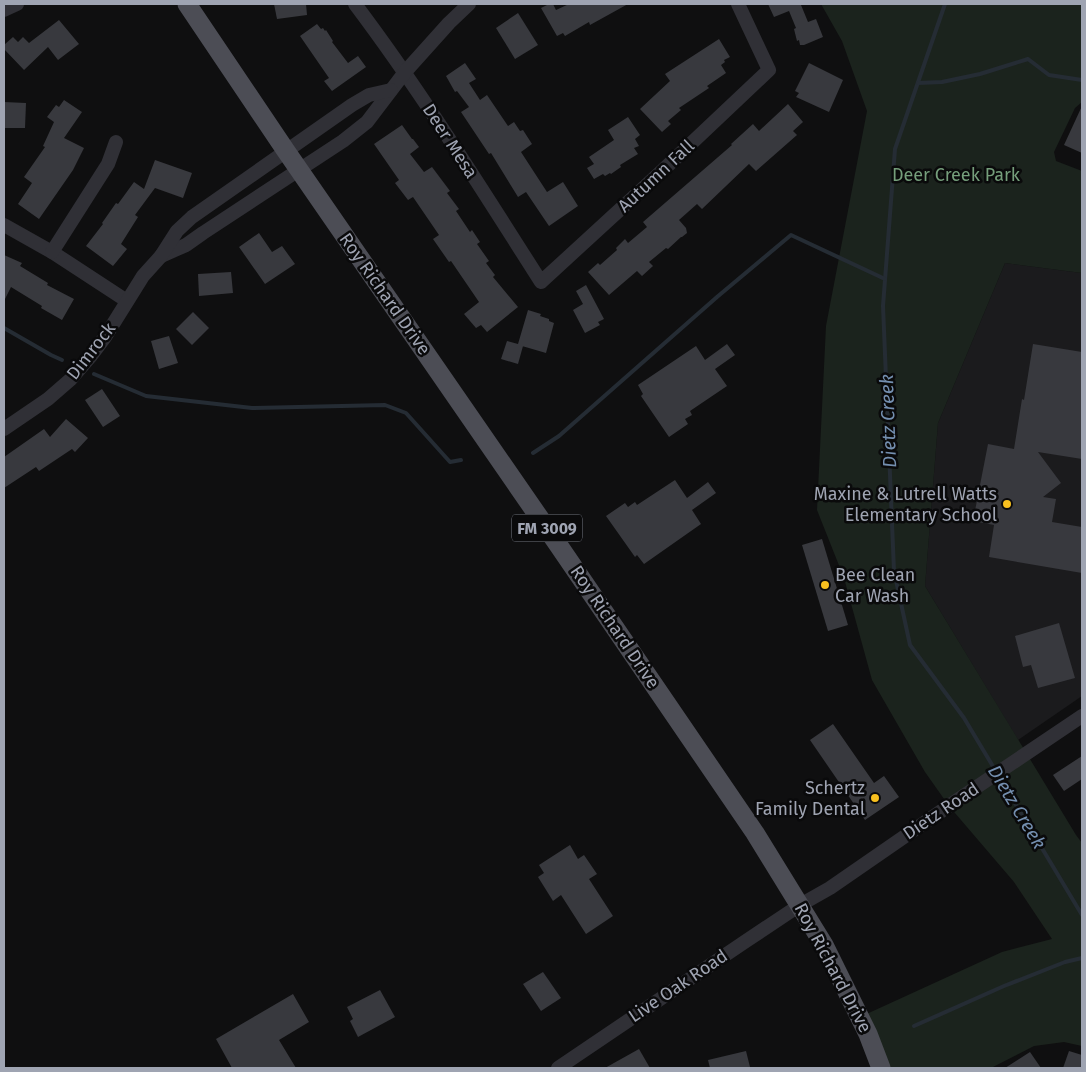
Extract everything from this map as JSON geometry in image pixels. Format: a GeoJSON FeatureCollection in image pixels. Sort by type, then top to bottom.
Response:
{"type":"FeatureCollection","features":[{"type":"Feature","properties":{"kind":"main road","name":"Roy Richard Drive"},"geometry":{"type":"LineString","coordinates":[[186,4],[740,810],[786,881],[824,945],[868,1034],[881,1068]]}},
{"type":"Feature","properties":{"kind":"street"},"geometry":{"type":"LineString","coordinates":[[4,10],[17,4]]}},
{"type":"Feature","properties":{"kind":"street","name":"Deer Mesa"},"geometry":{"type":"LineString","coordinates":[[355,4],[405,72],[541,282]]}},
{"type":"Feature","properties":{"kind":"street","name":"Dimrock"},"geometry":{"type":"LineString","coordinates":[[161,256],[186,245],[343,141],[366,122],[405,72],[449,23],[469,4]]}},
{"type":"Feature","properties":{"kind":"street","name":"Autumn Fall"},"geometry":{"type":"LineString","coordinates":[[541,282],[769,70],[738,4]]}},
{"type":"Feature","properties":{"kind":"street","name":"Dimrock"},"geometry":{"type":"LineString","coordinates":[[4,428],[48,399],[71,379],[105,337],[143,276],[192,216],[352,105],[369,95],[391,90]]}},
{"type":"Feature","properties":{"kind":"street"},"geometry":{"type":"LineString","coordinates":[[52,252],[108,164],[116,142]]}},
{"type":"Feature","properties":{"kind":"street"},"geometry":{"type":"LineString","coordinates":[[4,225],[52,252],[127,301]]}},
{"type":"Feature","properties":{"kind":"street","name":"Dietz Road"},"geometry":{"type":"LineString","coordinates":[[800,905],[830,888],[1082,716]]}},
{"type":"Feature","properties":{"kind":"street","name":"Live Oak Road"},"geometry":{"type":"LineString","coordinates":[[558,1068],[800,905]]}},
{"type":"Feature","properties":{"kind":"shaded area","name":"Maxine & Lutrell Watts Elementary School"},"geometry":{"type":"Polygon","coordinates":[[[1005,263],[1082,273],[1082,696],[1018,740],[925,586],[938,423],[1005,263]]]}},
{"type":"Feature","properties":{"kind":"green space","name":"Deer Creek Park"},"geometry":{"type":"Polygon","coordinates":[[[821,4],[1082,4],[1082,102],[1075,108],[1054,152],[1056,161],[1082,171],[1082,273],[1005,263],[938,423],[925,586],[1082,843],[1082,1046],[1064,1042],[1034,1046],[991,1068],[881,1068],[860,1017],[1002,952],[1052,939],[1014,882],[949,806],[925,772],[872,680],[844,578],[817,510],[826,326],[867,111],[842,41],[821,4]]]}},
{"type":"Feature","properties":{"kind":"building"},"geometry":{"type":"Polygon","coordinates":[[[274,4],[306,4],[307,15],[277,19],[274,4]]]}},
{"type":"Feature","properties":{"kind":"building"},"geometry":{"type":"Polygon","coordinates":[[[553,4],[556,10],[569,4],[628,4],[590,25],[589,22],[565,36],[563,33],[557,36],[541,8],[553,4]]]}},
{"type":"Feature","properties":{"kind":"building"},"geometry":{"type":"Polygon","coordinates":[[[768,4],[804,4],[801,5],[808,22],[816,19],[823,37],[800,45],[799,40],[797,41],[794,29],[796,28],[789,11],[774,17],[768,4]]]}},
{"type":"Feature","properties":{"kind":"building"},"geometry":{"type":"Polygon","coordinates":[[[518,13],[538,45],[515,59],[496,28],[518,13]]]}},
{"type":"Feature","properties":{"kind":"building"},"geometry":{"type":"Polygon","coordinates":[[[59,20],[79,44],[58,60],[48,47],[24,70],[4,49],[4,45],[13,37],[18,42],[23,37],[29,43],[59,20]]]}},
{"type":"Feature","properties":{"kind":"building"},"geometry":{"type":"Polygon","coordinates":[[[317,24],[321,29],[326,30],[332,42],[348,63],[358,56],[366,67],[332,91],[324,81],[329,78],[300,36],[317,24]]]}},
{"type":"Feature","properties":{"kind":"building"},"geometry":{"type":"Polygon","coordinates":[[[719,39],[730,57],[724,60],[725,62],[721,65],[726,73],[707,86],[709,88],[679,108],[681,110],[668,121],[671,124],[662,132],[640,109],[670,81],[665,74],[719,39]]]}},
{"type":"Feature","properties":{"kind":"building"},"geometry":{"type":"Polygon","coordinates":[[[465,63],[476,79],[469,83],[480,100],[487,95],[508,126],[514,122],[520,131],[523,130],[532,144],[521,152],[547,192],[563,182],[578,206],[549,226],[526,192],[518,197],[491,153],[489,154],[461,112],[469,107],[457,91],[455,92],[446,76],[465,63]]]}},
{"type":"Feature","properties":{"kind":"building"},"geometry":{"type":"Polygon","coordinates":[[[809,63],[843,80],[829,112],[796,97],[799,93],[795,91],[809,63]]]}},
{"type":"Feature","properties":{"kind":"building"},"geometry":{"type":"Polygon","coordinates":[[[64,100],[82,112],[64,138],[84,148],[73,170],[39,219],[18,204],[32,183],[24,177],[45,147],[43,146],[54,122],[47,117],[56,105],[59,107],[64,100]]]}},
{"type":"Feature","properties":{"kind":"building"},"geometry":{"type":"Polygon","coordinates":[[[4,102],[26,103],[25,128],[4,128],[4,102]]]}},
{"type":"Feature","properties":{"kind":"building"},"geometry":{"type":"Polygon","coordinates":[[[788,104],[803,122],[793,131],[797,135],[756,171],[749,164],[702,209],[697,204],[679,220],[686,228],[687,233],[649,262],[653,266],[642,276],[637,271],[609,295],[588,272],[598,263],[600,265],[617,250],[616,248],[625,239],[628,243],[647,227],[643,222],[732,145],[753,124],[759,131],[788,104]]]}},
{"type":"Feature","properties":{"kind":"building"},"geometry":{"type":"Polygon","coordinates":[[[1082,106],[1082,153],[1064,145],[1082,106]]]}},
{"type":"Feature","properties":{"kind":"building"},"geometry":{"type":"Polygon","coordinates":[[[628,117],[640,135],[635,139],[639,146],[634,148],[638,154],[620,165],[621,167],[611,174],[605,176],[603,174],[594,179],[587,168],[594,164],[589,157],[614,140],[608,130],[628,117]]]}},
{"type":"Feature","properties":{"kind":"building"},"geometry":{"type":"Polygon","coordinates":[[[402,125],[419,147],[410,154],[424,172],[432,167],[450,191],[447,193],[459,209],[456,211],[470,232],[472,230],[480,242],[477,244],[489,261],[486,263],[495,275],[493,277],[518,307],[487,332],[481,325],[476,328],[464,314],[479,302],[451,261],[449,262],[433,239],[439,235],[413,197],[408,200],[395,183],[399,180],[374,144],[402,125]]]}},
{"type":"Feature","properties":{"kind":"building"},"geometry":{"type":"Polygon","coordinates":[[[155,160],[192,173],[183,198],[155,188],[135,215],[138,217],[121,244],[127,249],[113,266],[86,246],[116,203],[118,204],[134,182],[144,189],[155,160]]]}},
{"type":"Feature","properties":{"kind":"building"},"geometry":{"type":"Polygon","coordinates":[[[259,233],[272,252],[282,246],[295,264],[265,284],[239,247],[259,233]]]}},
{"type":"Feature","properties":{"kind":"building"},"geometry":{"type":"Polygon","coordinates":[[[4,255],[22,263],[20,266],[48,283],[47,285],[74,299],[62,320],[11,287],[4,301],[4,255]]]}},
{"type":"Feature","properties":{"kind":"building"},"geometry":{"type":"Polygon","coordinates":[[[231,272],[233,293],[199,296],[198,274],[231,272]]]}},
{"type":"Feature","properties":{"kind":"building"},"geometry":{"type":"Polygon","coordinates":[[[586,285],[604,319],[598,322],[600,325],[585,333],[573,310],[583,304],[576,291],[586,285]]]}},
{"type":"Feature","properties":{"kind":"building"},"geometry":{"type":"Polygon","coordinates":[[[528,310],[541,314],[540,316],[554,323],[546,353],[523,346],[518,364],[501,359],[507,341],[518,344],[528,310]]]}},
{"type":"Feature","properties":{"kind":"building"},"geometry":{"type":"Polygon","coordinates":[[[193,312],[209,328],[192,345],[176,329],[193,312]]]}},
{"type":"Feature","properties":{"kind":"building"},"geometry":{"type":"Polygon","coordinates":[[[169,336],[178,363],[159,369],[151,341],[169,336]]]}},
{"type":"Feature","properties":{"kind":"building"},"geometry":{"type":"Polygon","coordinates":[[[727,344],[735,355],[715,369],[727,386],[690,411],[692,415],[685,419],[688,424],[669,437],[641,396],[643,394],[638,385],[696,346],[705,360],[727,344]]]}},
{"type":"Feature","properties":{"kind":"building"},"geometry":{"type":"Polygon","coordinates":[[[1033,344],[1082,352],[1082,459],[1038,452],[1061,483],[1043,497],[1056,499],[1052,522],[1082,527],[1082,573],[989,557],[994,525],[973,521],[988,444],[1014,449],[1033,344]]]}},
{"type":"Feature","properties":{"kind":"building"},"geometry":{"type":"Polygon","coordinates":[[[102,389],[120,416],[103,427],[85,400],[102,389]]]}},
{"type":"Feature","properties":{"kind":"building"},"geometry":{"type":"Polygon","coordinates":[[[66,419],[88,438],[75,452],[72,449],[39,471],[36,467],[4,488],[4,457],[44,429],[50,437],[66,419]]]}},
{"type":"Feature","properties":{"kind":"building"},"geometry":{"type":"Polygon","coordinates":[[[675,480],[687,498],[708,482],[716,493],[692,510],[701,524],[644,564],[637,555],[635,557],[606,516],[625,503],[628,507],[635,502],[637,505],[675,480]]]}},
{"type":"Feature","properties":{"kind":"building","name":"Bee Clean Car Wash"},"geometry":{"type":"Polygon","coordinates":[[[822,539],[848,625],[828,631],[802,545],[822,539]]]}},
{"type":"Feature","properties":{"kind":"building"},"geometry":{"type":"Polygon","coordinates":[[[1059,623],[1075,678],[1038,688],[1031,665],[1023,667],[1015,636],[1059,623]]]}},
{"type":"Feature","properties":{"kind":"building"},"geometry":{"type":"Polygon","coordinates":[[[833,724],[874,783],[884,776],[899,797],[865,820],[810,740],[833,724]]]}},
{"type":"Feature","properties":{"kind":"building"},"geometry":{"type":"Polygon","coordinates":[[[1082,756],[1082,779],[1064,791],[1053,775],[1082,756]]]}},
{"type":"Feature","properties":{"kind":"building"},"geometry":{"type":"Polygon","coordinates":[[[570,845],[578,859],[584,855],[597,874],[589,879],[613,916],[586,934],[561,895],[553,901],[538,877],[544,873],[539,865],[570,845]]]}},
{"type":"Feature","properties":{"kind":"building"},"geometry":{"type":"Polygon","coordinates":[[[543,972],[561,998],[541,1011],[523,984],[543,972]]]}},
{"type":"Feature","properties":{"kind":"building"},"geometry":{"type":"Polygon","coordinates":[[[380,990],[395,1017],[358,1037],[350,1021],[353,1019],[347,1007],[380,990]]]}},
{"type":"Feature","properties":{"kind":"building"},"geometry":{"type":"Polygon","coordinates":[[[293,994],[309,1022],[279,1040],[296,1068],[232,1068],[216,1039],[293,994]]]}},
{"type":"Feature","properties":{"kind":"building"},"geometry":{"type":"Polygon","coordinates":[[[639,1049],[650,1068],[605,1068],[639,1049]]]}},
{"type":"Feature","properties":{"kind":"building"},"geometry":{"type":"Polygon","coordinates":[[[746,1051],[750,1067],[710,1068],[708,1060],[746,1051]]]}},
{"type":"Feature","properties":{"kind":"building"},"geometry":{"type":"Polygon","coordinates":[[[1069,1051],[1082,1055],[1082,1068],[1063,1068],[1069,1051]]]}},
{"type":"Feature","properties":{"kind":"building"},"geometry":{"type":"Polygon","coordinates":[[[1030,1052],[1041,1068],[1005,1068],[1030,1052]]]}},
{"type":"Feature","properties":{"kind":"waterway","name":"Dietz Creek"},"geometry":{"type":"LineString","coordinates":[[945,4],[895,149],[883,306],[894,571],[910,645],[964,718],[1082,915]]}},
{"type":"Feature","properties":{"kind":"waterway"},"geometry":{"type":"LineString","coordinates":[[918,83],[942,82],[980,74],[1028,59],[1049,75],[1082,80]]}},
{"type":"Feature","properties":{"kind":"waterway"},"geometry":{"type":"LineString","coordinates":[[533,453],[559,436],[717,297],[791,235],[885,279]]}},
{"type":"Feature","properties":{"kind":"waterway"},"geometry":{"type":"LineString","coordinates":[[4,328],[62,360]]}},
{"type":"Feature","properties":{"kind":"waterway"},"geometry":{"type":"LineString","coordinates":[[94,374],[146,396],[252,408],[385,405],[406,413],[450,462],[461,460]]}},
{"type":"Feature","properties":{"kind":"waterway"},"geometry":{"type":"LineString","coordinates":[[914,1026],[1004,986],[1065,962],[1082,958]]}},
{"type":"Feature","properties":{"kind":"place","name":"Maxine & Lutrell Watts Elementary School"},"geometry":{"type":"Point","coordinates":[1007,504]}},
{"type":"Feature","properties":{"kind":"place","name":"Bee Clean Car Wash"},"geometry":{"type":"Point","coordinates":[825,585]}},
{"type":"Feature","properties":{"kind":"place","name":"Schertz Family Dental"},"geometry":{"type":"Point","coordinates":[875,798]}}]}
